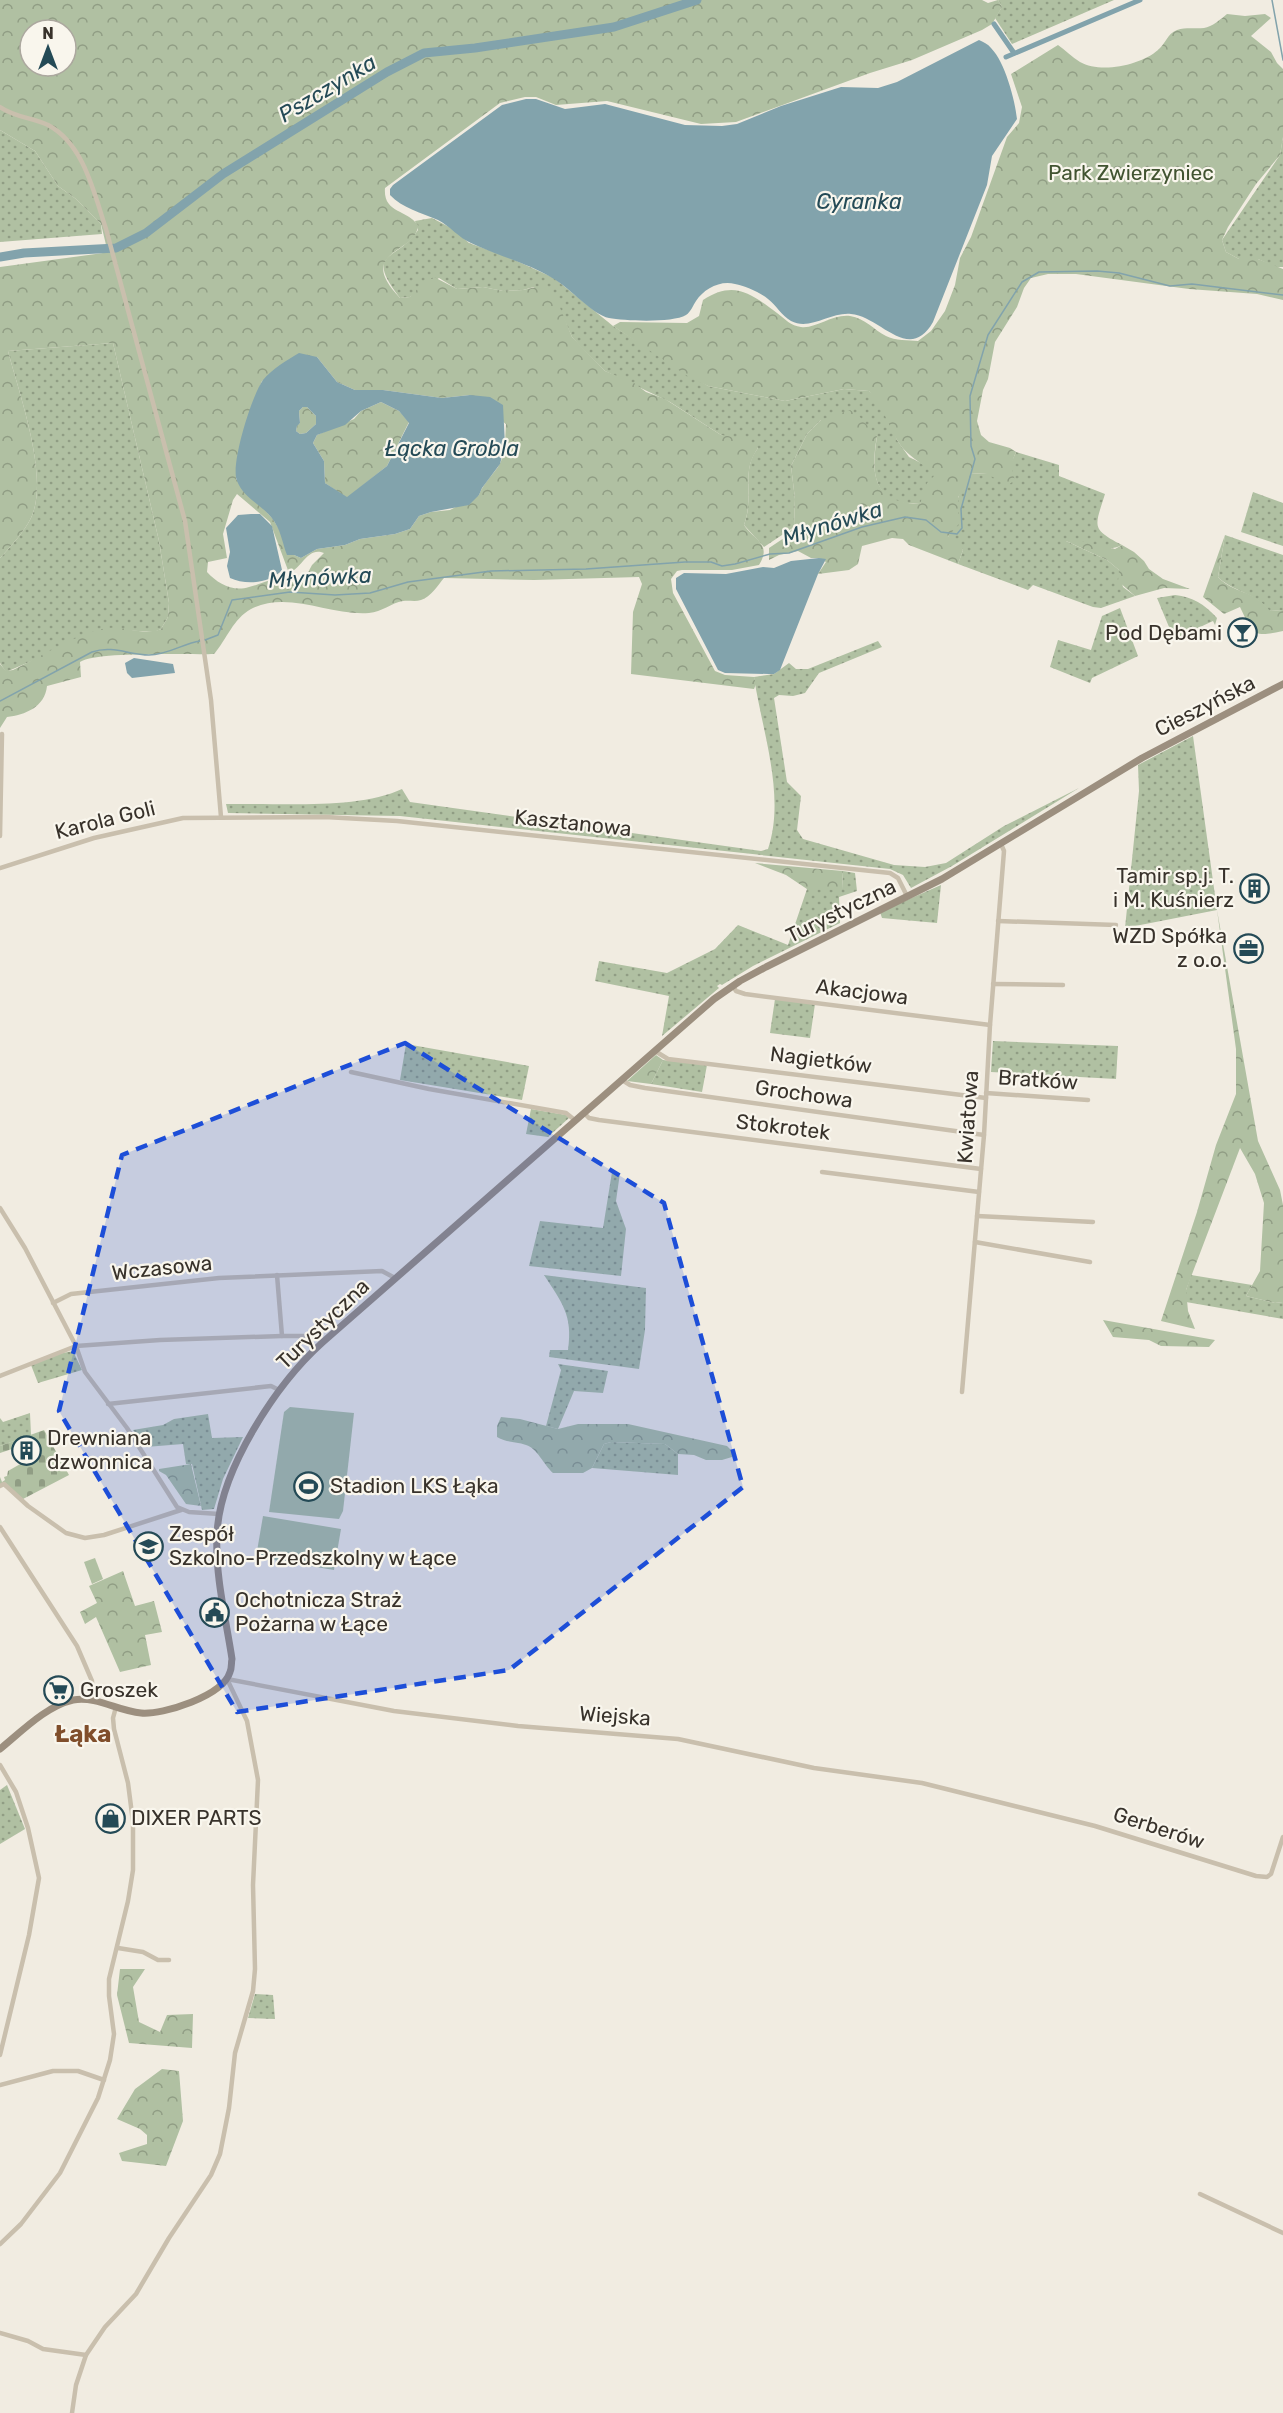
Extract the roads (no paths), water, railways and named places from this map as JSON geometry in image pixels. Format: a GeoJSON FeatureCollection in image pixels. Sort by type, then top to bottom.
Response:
{"type":"FeatureCollection","features":[{"type":"Feature","properties":{"kind":"main road","name":"Cieszyńska"},"geometry":{"type":"LineString","coordinates":[[1142,758],[1283,684]]}},
{"type":"Feature","properties":{"kind":"main road","name":"Turystyczna"},"geometry":{"type":"LineString","coordinates":[[227,1679],[232,1659],[217,1557],[219,1514],[239,1459],[279,1390],[300,1363],[655,1051],[733,986],[766,966],[957,871],[1142,758]]}},
{"type":"Feature","properties":{"kind":"main road"},"geometry":{"type":"LineString","coordinates":[[0,1749],[58,1705],[71,1701],[92,1700],[140,1713],[167,1710],[213,1692],[227,1679]]}},
{"type":"Feature","properties":{"kind":"street"},"geometry":{"type":"LineString","coordinates":[[0,107],[42,122],[59,131],[69,140],[90,182],[106,229],[185,521],[211,700],[221,817]]}},
{"type":"Feature","properties":{"kind":"street"},"geometry":{"type":"LineString","coordinates":[[0,836],[2,734]]}},
{"type":"Feature","properties":{"kind":"street","name":"Karola Goli"},"geometry":{"type":"LineString","coordinates":[[0,868],[94,838],[183,818],[221,817]]}},
{"type":"Feature","properties":{"kind":"street","name":"Kasztanowa"},"geometry":{"type":"LineString","coordinates":[[221,817],[325,817],[397,821],[890,873],[898,878],[908,896]]}},
{"type":"Feature","properties":{"kind":"street","name":"Kwiatowa"},"geometry":{"type":"LineString","coordinates":[[962,1392],[984,1135],[1004,851],[1001,844]]}},
{"type":"Feature","properties":{"kind":"street"},"geometry":{"type":"LineString","coordinates":[[998,921],[1116,925]]}},
{"type":"Feature","properties":{"kind":"street"},"geometry":{"type":"LineString","coordinates":[[993,984],[1063,986]]}},
{"type":"Feature","properties":{"kind":"street","name":"Akacjowa"},"geometry":{"type":"LineString","coordinates":[[733,986],[738,992],[745,994],[990,1025]]}},
{"type":"Feature","properties":{"kind":"street","name":"Nagietków"},"geometry":{"type":"LineString","coordinates":[[655,1051],[668,1059],[986,1096]]}},
{"type":"Feature","properties":{"kind":"street"},"geometry":{"type":"LineString","coordinates":[[351,1072],[429,1089],[566,1113],[576,1121]]}},
{"type":"Feature","properties":{"kind":"street","name":"Grochowa"},"geometry":{"type":"LineString","coordinates":[[622,1080],[633,1086],[656,1090],[984,1135]]}},
{"type":"Feature","properties":{"kind":"street","name":"Bratków"},"geometry":{"type":"LineString","coordinates":[[986,1096],[1088,1100]]}},
{"type":"Feature","properties":{"kind":"street","name":"Stokrotek"},"geometry":{"type":"LineString","coordinates":[[584,1113],[589,1118],[599,1120],[981,1169]]}},
{"type":"Feature","properties":{"kind":"street"},"geometry":{"type":"LineString","coordinates":[[822,1172],[979,1192]]}},
{"type":"Feature","properties":{"kind":"street"},"geometry":{"type":"LineString","coordinates":[[0,1208],[25,1248],[76,1346],[85,1372],[127,1428],[182,1510]]}},
{"type":"Feature","properties":{"kind":"street"},"geometry":{"type":"LineString","coordinates":[[977,1216],[1093,1222]]}},
{"type":"Feature","properties":{"kind":"street"},"geometry":{"type":"LineString","coordinates":[[975,1242],[1090,1262]]}},
{"type":"Feature","properties":{"kind":"street","name":"Wczasowa"},"geometry":{"type":"LineString","coordinates":[[53,1303],[71,1294],[219,1278],[382,1271],[395,1278]]}},
{"type":"Feature","properties":{"kind":"street"},"geometry":{"type":"LineString","coordinates":[[277,1275],[282,1336]]}},
{"type":"Feature","properties":{"kind":"street"},"geometry":{"type":"LineString","coordinates":[[0,1376],[76,1346],[160,1340],[282,1336],[315,1336],[323,1342]]}},
{"type":"Feature","properties":{"kind":"street"},"geometry":{"type":"LineString","coordinates":[[108,1404],[271,1386],[279,1390]]}},
{"type":"Feature","properties":{"kind":"street"},"geometry":{"type":"LineString","coordinates":[[0,1486],[4,1484],[28,1506],[66,1533],[85,1538],[104,1535],[182,1510],[219,1514]]}},
{"type":"Feature","properties":{"kind":"street"},"geometry":{"type":"LineString","coordinates":[[0,1527],[77,1646],[92,1681],[92,1700]]}},
{"type":"Feature","properties":{"kind":"street"},"geometry":{"type":"LineString","coordinates":[[72,2413],[76,2385],[86,2355],[105,2328],[136,2294],[169,2238],[211,2175],[220,2154],[229,2108],[235,2053],[253,1991],[255,1969],[253,1885],[258,1780],[247,1721],[227,1679]]}},
{"type":"Feature","properties":{"kind":"street","name":"Wiejska"},"geometry":{"type":"LineString","coordinates":[[227,1679],[405,1712],[518,1726],[678,1738],[813,1768],[922,1783],[998,1801]]}},
{"type":"Feature","properties":{"kind":"street"},"geometry":{"type":"LineString","coordinates":[[0,2244],[21,2224],[60,2173],[90,2116],[110,2060],[114,2034],[109,1979],[118,1948],[133,1870],[133,1822],[128,1783],[114,1728],[113,1718],[116,1706]]}},
{"type":"Feature","properties":{"kind":"street"},"geometry":{"type":"LineString","coordinates":[[0,1765],[16,1792],[28,1828],[39,1878],[31,1925],[0,2055]]}},
{"type":"Feature","properties":{"kind":"street","name":"Gerberów"},"geometry":{"type":"LineString","coordinates":[[998,1801],[1131,1836],[1256,1876],[1267,1877],[1272,1874],[1283,1838]]}},
{"type":"Feature","properties":{"kind":"street"},"geometry":{"type":"LineString","coordinates":[[118,1948],[143,1952],[158,1960],[169,1960]]}},
{"type":"Feature","properties":{"kind":"street"},"geometry":{"type":"LineString","coordinates":[[0,2085],[53,2072],[78,2072],[104,2080]]}},
{"type":"Feature","properties":{"kind":"street"},"geometry":{"type":"LineString","coordinates":[[1200,2194],[1283,2233]]}},
{"type":"Feature","properties":{"kind":"street"},"geometry":{"type":"LineString","coordinates":[[0,2333],[28,2341],[43,2349],[86,2355]]}},
{"type":"Feature","properties":{"kind":"water","name":"Cyranka"},"geometry":{"type":"Polygon","coordinates":[[[979,40],[990,47],[1001,62],[1012,92],[1017,119],[992,156],[987,185],[933,322],[924,334],[914,339],[904,338],[862,317],[851,314],[805,324],[791,321],[761,294],[729,283],[718,284],[708,289],[699,297],[688,314],[680,318],[649,321],[609,318],[596,312],[544,273],[467,241],[438,220],[406,207],[390,195],[393,185],[502,105],[526,99],[536,99],[565,109],[605,104],[685,125],[737,124],[781,106],[841,87],[878,88],[897,82],[979,40]]]}},
{"type":"Feature","properties":{"kind":"water","name":"Łącka Grobla"},"geometry":{"type":"Polygon","coordinates":[[[299,353],[317,357],[337,382],[355,390],[383,390],[442,398],[470,395],[490,397],[503,405],[505,445],[500,464],[479,495],[469,505],[419,516],[410,529],[395,534],[317,549],[301,558],[287,555],[274,522],[267,512],[240,487],[236,473],[243,430],[258,388],[271,372],[299,353]],[[381,402],[361,411],[345,425],[317,435],[313,443],[324,461],[325,483],[347,497],[387,466],[409,423],[399,411],[381,402]],[[307,407],[299,411],[300,423],[296,431],[300,434],[306,433],[316,424],[316,416],[307,407]]]}},
{"type":"Feature","properties":{"kind":"water"},"geometry":{"type":"Polygon","coordinates":[[[260,514],[272,526],[282,570],[264,581],[243,582],[230,578],[227,566],[230,552],[226,528],[238,515],[260,514]]]}},
{"type":"Feature","properties":{"kind":"water"},"geometry":{"type":"Polygon","coordinates":[[[826,559],[780,670],[769,674],[725,673],[718,670],[676,589],[676,578],[684,573],[726,574],[763,567],[774,568],[791,561],[826,559]]]}},
{"type":"Feature","properties":{"kind":"water"},"geometry":{"type":"Polygon","coordinates":[[[134,658],[173,664],[175,673],[132,678],[127,673],[125,663],[134,658]]]}},
{"type":"Feature","properties":{"kind":"waterway","name":"Pszczynka"},"geometry":{"type":"LineString","coordinates":[[0,257],[24,253],[116,248],[146,233],[223,174],[387,72],[424,53],[475,48],[614,27],[697,0]]}},
{"type":"Feature","properties":{"kind":"waterway"},"geometry":{"type":"LineString","coordinates":[[1006,57],[1140,0]]}},
{"type":"Feature","properties":{"kind":"waterway"},"geometry":{"type":"LineString","coordinates":[[1272,0],[1283,60]]}},
{"type":"Feature","properties":{"kind":"waterway"},"geometry":{"type":"LineString","coordinates":[[994,24],[1014,53]]}},
{"type":"Feature","properties":{"kind":"waterway","name":"Młynówka"},"geometry":{"type":"LineString","coordinates":[[205,640],[218,635],[232,600],[290,592],[335,595],[370,593],[408,582],[491,571],[586,569],[685,562],[711,562],[722,566],[770,554],[789,553],[862,527],[905,517],[926,520],[941,532],[957,534],[962,528],[961,509],[975,459],[971,446],[970,396],[988,335],[1022,282],[1039,272],[1097,271],[1119,273],[1170,286],[1192,284],[1283,295]]}},
{"type":"Feature","properties":{"kind":"waterway","name":"Młynówka"},"geometry":{"type":"LineString","coordinates":[[0,701],[92,652],[107,650],[149,655],[200,641]]}},
{"type":"Feature","properties":{"kind":"place","name":"Pod Dębami"},"geometry":{"type":"Point","coordinates":[1243,633]}},
{"type":"Feature","properties":{"kind":"place","name":"Tamir sp.j. T. i M. Kuśnierz"},"geometry":{"type":"Point","coordinates":[1255,888]}},
{"type":"Feature","properties":{"kind":"place","name":"WZD Spółka z o.o."},"geometry":{"type":"Point","coordinates":[1248,948]}},
{"type":"Feature","properties":{"kind":"place","name":"Drewniana dzwonnica"},"geometry":{"type":"Point","coordinates":[26,1450]}},
{"type":"Feature","properties":{"kind":"place","name":"Stadion LKS Łąka"},"geometry":{"type":"Point","coordinates":[309,1486]}},
{"type":"Feature","properties":{"kind":"place","name":"Zespół Szkolno-Przedszkolny w Łące"},"geometry":{"type":"Point","coordinates":[148,1546]}},
{"type":"Feature","properties":{"kind":"place","name":"Ochotnicza Straż Pożarna w Łące"},"geometry":{"type":"Point","coordinates":[214,1612]}},
{"type":"Feature","properties":{"kind":"place","name":"Groszek"},"geometry":{"type":"Point","coordinates":[59,1690]}},
{"type":"Feature","properties":{"kind":"place","name":"DIXER PARTS"},"geometry":{"type":"Point","coordinates":[110,1818]}},
{"type":"Feature","properties":{"kind":"district","name":"Łąka"},"geometry":{"type":"Point","coordinates":[83,1734]}},
{"type":"Feature","properties":{"kind":"park label","name":"Park Zwierzyniec"},"geometry":{"type":"Point","coordinates":[1131,173]}}]}
